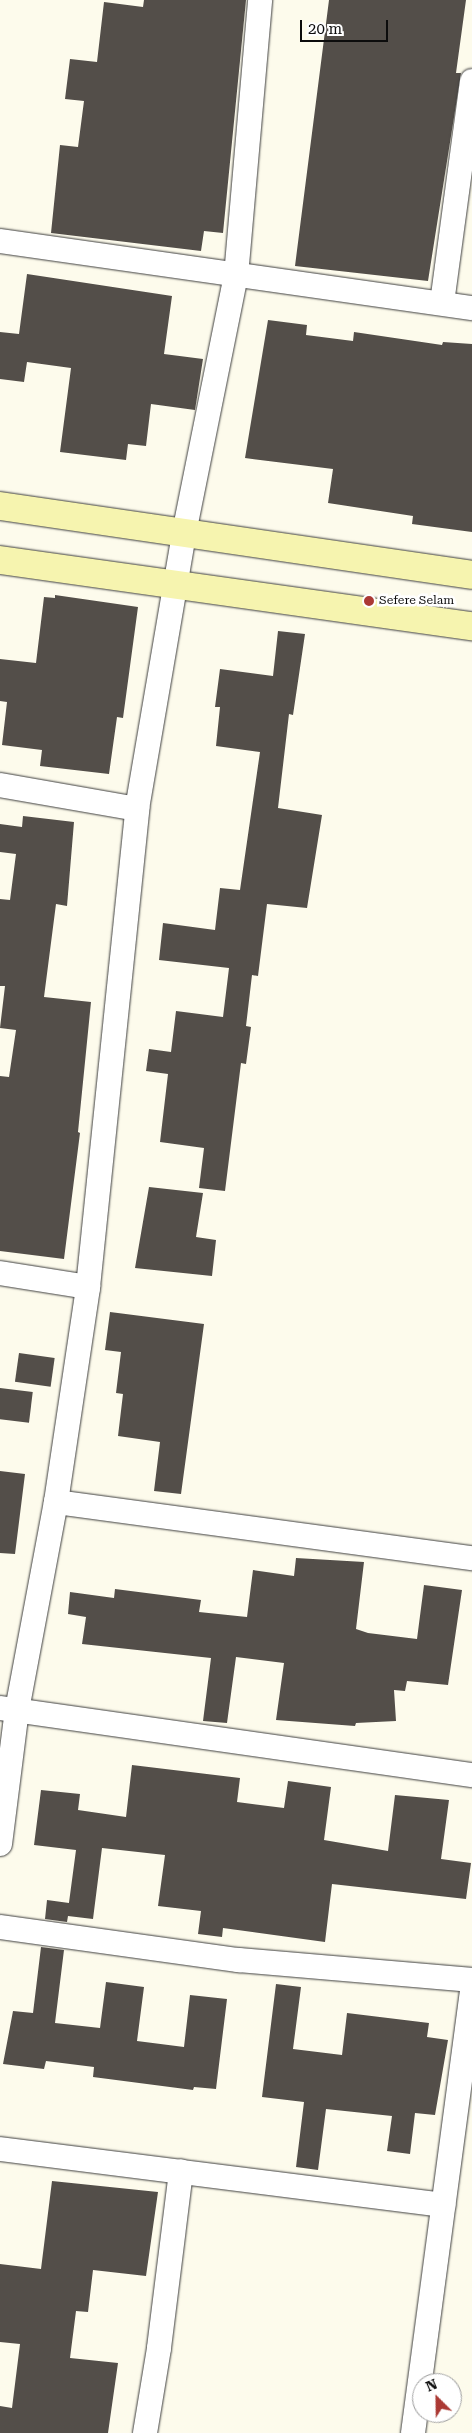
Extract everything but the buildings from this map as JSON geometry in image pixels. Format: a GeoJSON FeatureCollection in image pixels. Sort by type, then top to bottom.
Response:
{"type":"FeatureCollection","features":[{"type":"Feature","properties":{"kind":"main road"},"geometry":{"type":"LineString","coordinates":[[0,506],[472,575]]}},
{"type":"Feature","properties":{"kind":"main road"},"geometry":{"type":"LineString","coordinates":[[0,560],[472,626]]}},
{"type":"Feature","properties":{"kind":"street"},"geometry":{"type":"LineString","coordinates":[[0,1844],[9,1709],[56,1502],[88,1287],[137,809],[184,533],[236,276],[260,0]]}},
{"type":"Feature","properties":{"kind":"street"},"geometry":{"type":"LineString","coordinates":[[442,303],[472,81]]}},
{"type":"Feature","properties":{"kind":"street"},"geometry":{"type":"LineString","coordinates":[[0,241],[472,308]]}},
{"type":"Feature","properties":{"kind":"street"},"geometry":{"type":"LineString","coordinates":[[0,785],[137,809]]}},
{"type":"Feature","properties":{"kind":"street"},"geometry":{"type":"LineString","coordinates":[[0,1273],[88,1287]]}},
{"type":"Feature","properties":{"kind":"street"},"geometry":{"type":"LineString","coordinates":[[56,1502],[472,1558]]}},
{"type":"Feature","properties":{"kind":"street"},"geometry":{"type":"LineString","coordinates":[[9,1709],[472,1774]]}},
{"type":"Feature","properties":{"kind":"street"},"geometry":{"type":"LineString","coordinates":[[0,1927],[239,1960],[472,1980]]}},
{"type":"Feature","properties":{"kind":"street"},"geometry":{"type":"LineString","coordinates":[[413,2433],[472,1988]]}},
{"type":"Feature","properties":{"kind":"street"},"geometry":{"type":"LineString","coordinates":[[0,2149],[443,2205]]}},
{"type":"Feature","properties":{"kind":"street"},"geometry":{"type":"LineString","coordinates":[[144,2433],[181,2171]]}},
{"type":"Feature","properties":{"kind":"place","name":"Sefere Selam"},"geometry":{"type":"Point","coordinates":[369,601]}}]}
